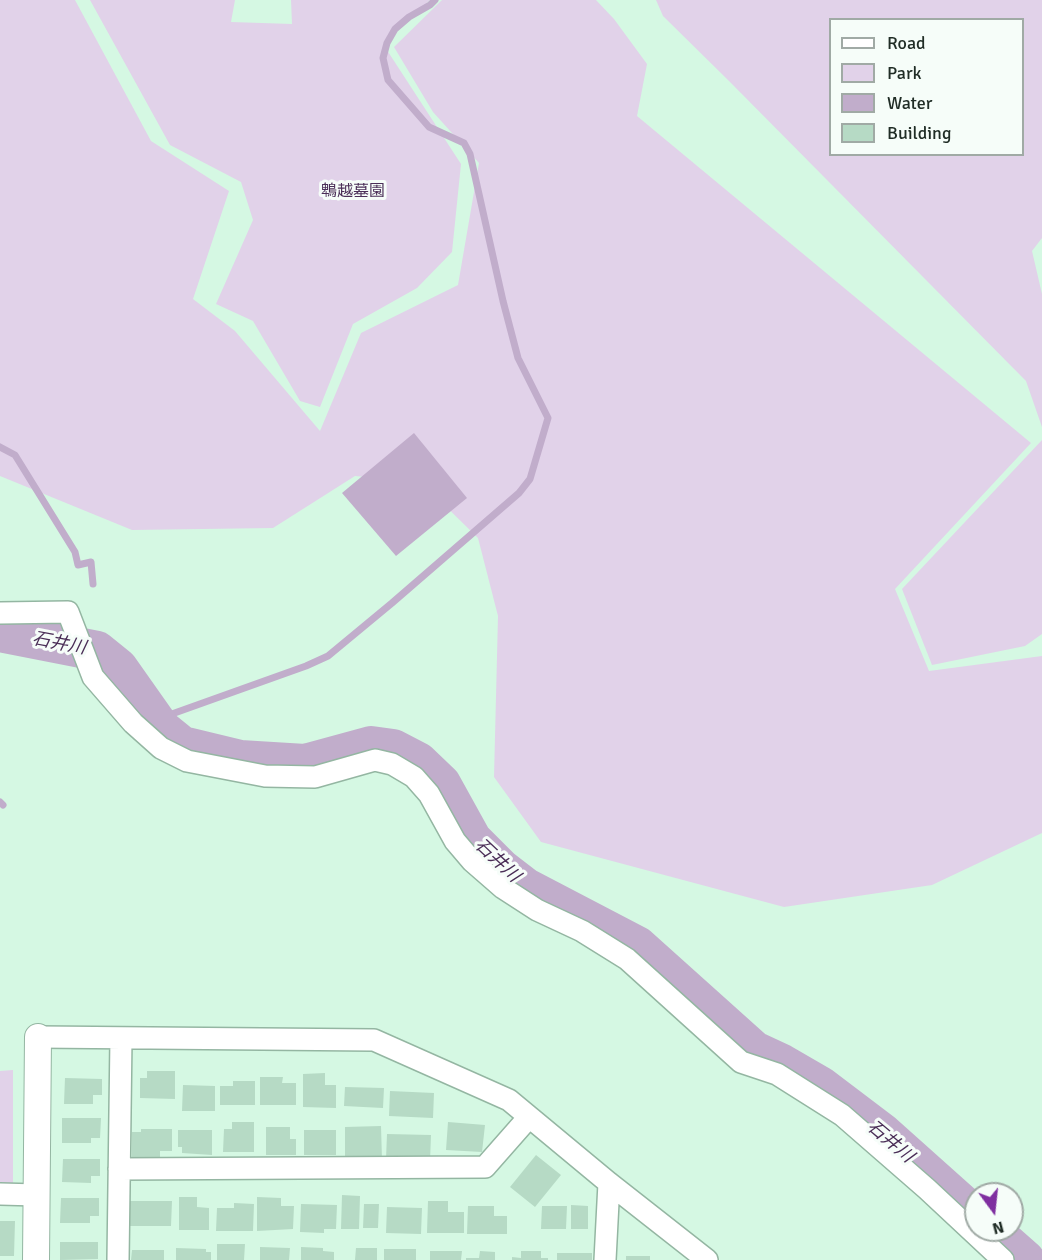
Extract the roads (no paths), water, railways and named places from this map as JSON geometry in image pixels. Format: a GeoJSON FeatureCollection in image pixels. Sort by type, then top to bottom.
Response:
{"type":"FeatureCollection","features":[{"type":"Feature","properties":{"kind":"street"},"geometry":{"type":"LineString","coordinates":[[0,613],[68,612],[93,677],[133,723],[161,747],[187,761],[265,777],[315,777],[375,760],[392,764],[414,777],[429,794],[455,842],[472,861],[503,888],[537,910],[582,931],[627,959],[741,1062],[777,1074],[842,1115],[927,1189],[1003,1260]]}},
{"type":"Feature","properties":{"kind":"street"},"geometry":{"type":"LineString","coordinates":[[36,1260],[38,1037],[375,1040],[509,1100],[707,1260]]}},
{"type":"Feature","properties":{"kind":"street"},"geometry":{"type":"LineString","coordinates":[[118,1260],[121,1038]]}},
{"type":"Feature","properties":{"kind":"street"},"geometry":{"type":"LineString","coordinates":[[119,1169],[484,1167],[529,1117]]}},
{"type":"Feature","properties":{"kind":"street"},"geometry":{"type":"LineString","coordinates":[[606,1260],[609,1183]]}},
{"type":"Feature","properties":{"kind":"street"},"geometry":{"type":"LineString","coordinates":[[0,1194],[37,1195]]}},
{"type":"Feature","properties":{"kind":"water"},"geometry":{"type":"Polygon","coordinates":[[[414,433],[467,498],[396,556],[342,493],[414,433]]]}},
{"type":"Feature","properties":{"kind":"waterway"},"geometry":{"type":"LineString","coordinates":[[155,720],[328,656],[519,493],[530,479],[548,418],[518,358],[470,154],[464,143],[429,127],[388,80],[383,58],[387,43],[395,29],[435,0]]}},
{"type":"Feature","properties":{"kind":"waterway"},"geometry":{"type":"LineString","coordinates":[[0,447],[15,455],[75,552],[78,565],[91,562],[93,584]]}},
{"type":"Feature","properties":{"kind":"waterway","name":"石井川"},"geometry":{"type":"LineString","coordinates":[[0,632],[97,651],[118,668],[161,729],[182,746],[240,760],[305,764],[371,746],[393,749],[418,762],[441,784],[472,840],[500,868],[526,888],[637,946],[754,1051],[820,1086],[882,1133],[964,1206]]}},
{"type":"Feature","properties":{"kind":"waterway"},"geometry":{"type":"LineString","coordinates":[[0,802],[3,805]]}},
{"type":"Feature","properties":{"kind":"waterway","name":"石井川"},"geometry":{"type":"LineString","coordinates":[[1005,1242],[1025,1260]]}},
{"type":"Feature","properties":{"kind":"park label","name":"鵯越墓園"},"geometry":{"type":"Point","coordinates":[353,192]}}]}
